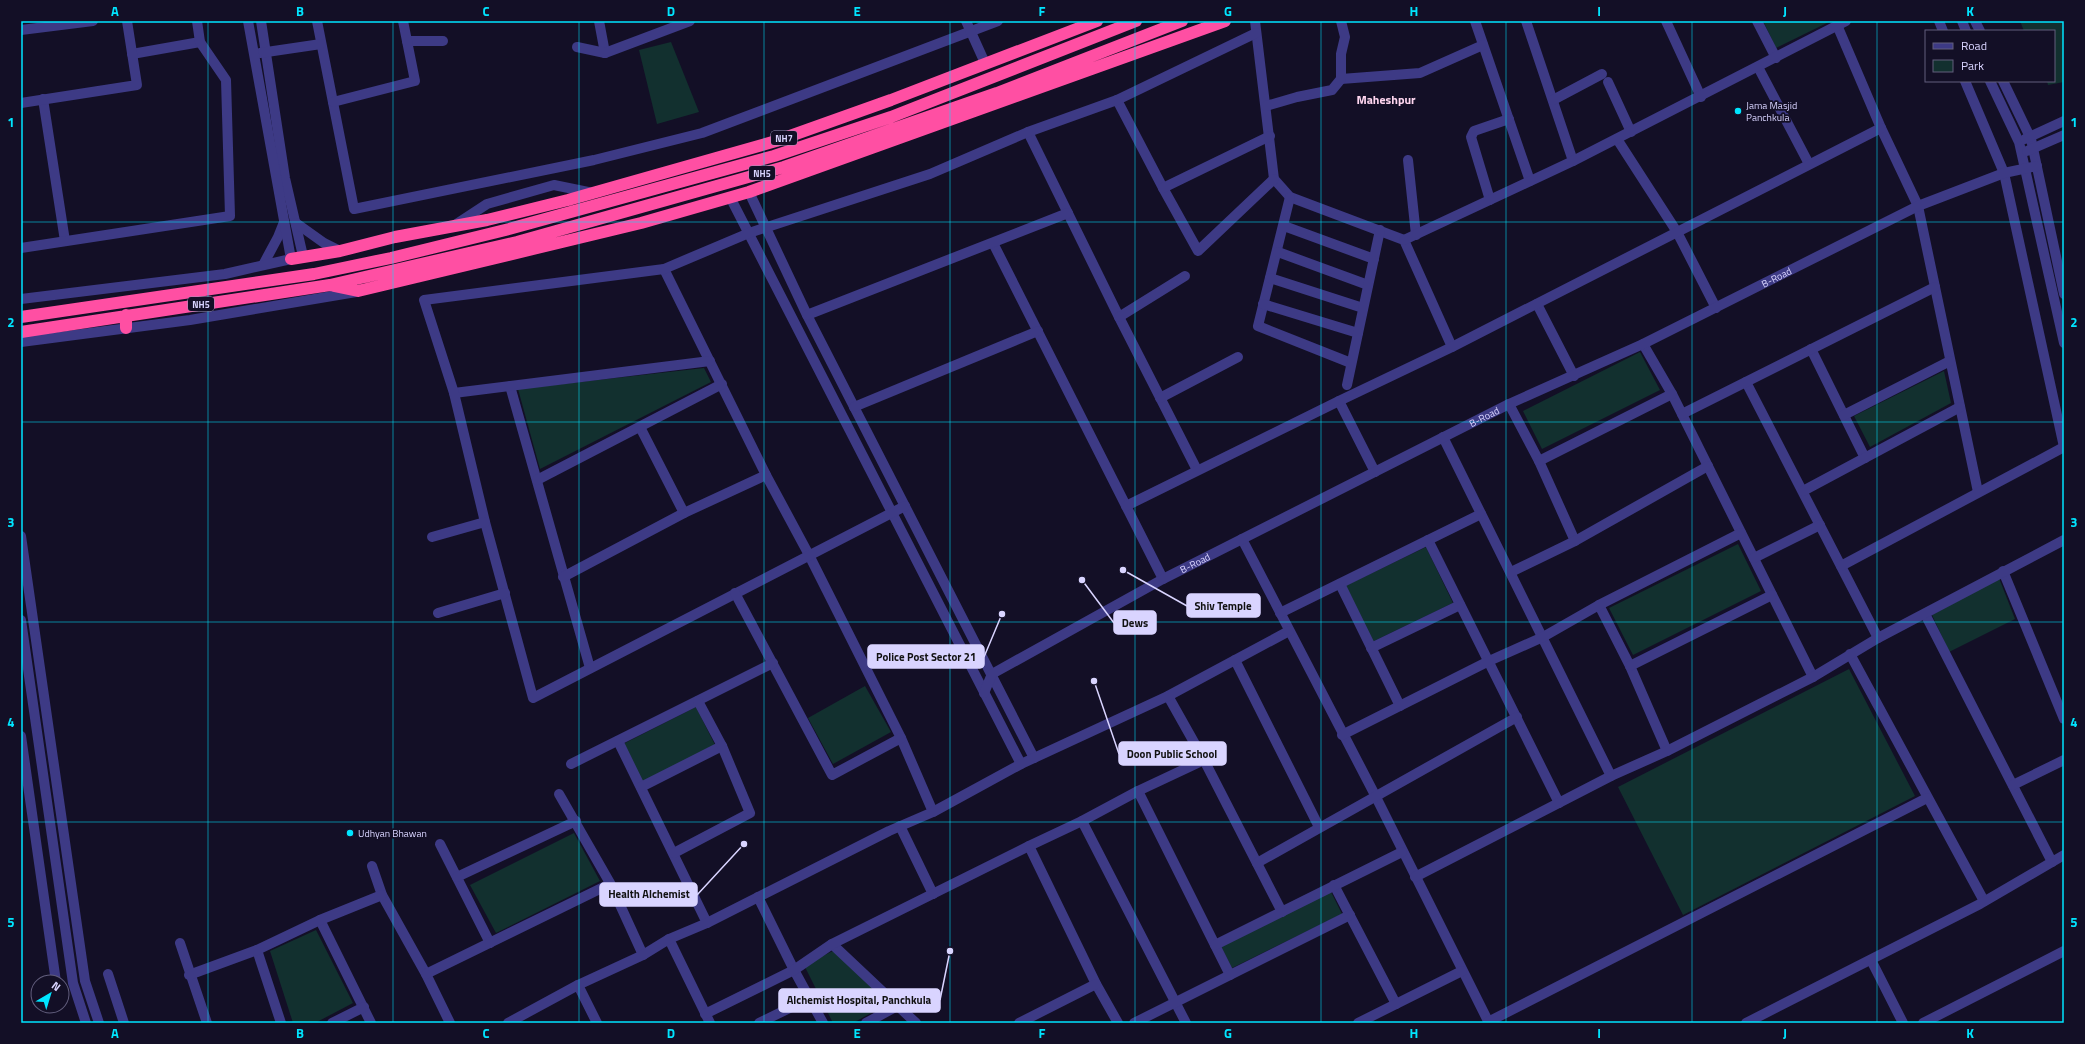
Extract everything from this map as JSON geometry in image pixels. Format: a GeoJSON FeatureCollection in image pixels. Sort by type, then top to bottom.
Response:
{"type":"FeatureCollection","features":[{"type":"Feature","properties":{"kind":"highway","name":"NH7"},"geometry":{"type":"LineString","coordinates":[[456,226],[487,220],[589,194],[776,141],[891,100],[1098,21]]}},
{"type":"Feature","properties":{"kind":"highway","name":"NH5"},"geometry":{"type":"LineString","coordinates":[[21,317],[314,274],[391,258],[590,208],[774,156],[891,117],[1136,21]]}},
{"type":"Feature","properties":{"kind":"highway","name":"NH5"},"geometry":{"type":"LineString","coordinates":[[23,341],[71,324],[330,285],[517,242],[784,167],[1062,75],[1182,21]]}},
{"type":"Feature","properties":{"kind":"highway"},"geometry":{"type":"LineString","coordinates":[[330,285],[358,291],[641,223],[749,192],[1062,75],[1225,21]]}},
{"type":"Feature","properties":{"kind":"highway"},"geometry":{"type":"LineString","coordinates":[[1046,40],[1052,54]]}},
{"type":"Feature","properties":{"kind":"highway"},"geometry":{"type":"LineString","coordinates":[[589,194],[590,208]]}},
{"type":"Feature","properties":{"kind":"highway"},"geometry":{"type":"LineString","coordinates":[[291,259],[340,251],[394,237],[456,226],[463,240]]}},
{"type":"Feature","properties":{"kind":"highway"},"geometry":{"type":"LineString","coordinates":[[126,315],[126,328]]}},
{"type":"Feature","properties":{"kind":"street"},"geometry":{"type":"LineString","coordinates":[[21,30],[93,21]]}},
{"type":"Feature","properties":{"kind":"street"},"geometry":{"type":"LineString","coordinates":[[21,103],[137,85],[127,21]]}},
{"type":"Feature","properties":{"kind":"street"},"geometry":{"type":"LineString","coordinates":[[21,248],[230,216],[226,80],[200,42],[197,21]]}},
{"type":"Feature","properties":{"kind":"street"},"geometry":{"type":"LineString","coordinates":[[21,299],[225,274],[291,259],[248,21]]}},
{"type":"Feature","properties":{"kind":"street"},"geometry":{"type":"LineString","coordinates":[[261,21],[285,178],[303,256]]}},
{"type":"Feature","properties":{"kind":"street"},"geometry":{"type":"LineString","coordinates":[[317,21],[354,208],[594,160],[702,134],[998,21]]}},
{"type":"Feature","properties":{"kind":"street"},"geometry":{"type":"LineString","coordinates":[[333,102],[415,81],[403,21]]}},
{"type":"Feature","properties":{"kind":"street"},"geometry":{"type":"LineString","coordinates":[[598,21],[605,53]]}},
{"type":"Feature","properties":{"kind":"street"},"geometry":{"type":"LineString","coordinates":[[577,47],[605,53],[690,21]]}},
{"type":"Feature","properties":{"kind":"street"},"geometry":{"type":"LineString","coordinates":[[966,21],[985,63]]}},
{"type":"Feature","properties":{"kind":"street"},"geometry":{"type":"LineString","coordinates":[[1255,21],[1274,179],[1290,197],[1404,240],[1452,347]]}},
{"type":"Feature","properties":{"kind":"street"},"geometry":{"type":"LineString","coordinates":[[1266,106],[1297,97],[1332,90],[1341,79],[1341,54],[1345,36],[1341,21]]}},
{"type":"Feature","properties":{"kind":"street"},"geometry":{"type":"LineString","coordinates":[[1475,21],[1530,181]]}},
{"type":"Feature","properties":{"kind":"street"},"geometry":{"type":"LineString","coordinates":[[1526,21],[1573,161]]}},
{"type":"Feature","properties":{"kind":"street"},"geometry":{"type":"LineString","coordinates":[[1666,21],[1701,96]]}},
{"type":"Feature","properties":{"kind":"street"},"geometry":{"type":"LineString","coordinates":[[1757,21],[1776,58]]}},
{"type":"Feature","properties":{"kind":"street"},"geometry":{"type":"LineString","coordinates":[[1975,21],[1980,30]]}},
{"type":"Feature","properties":{"kind":"street"},"geometry":{"type":"LineString","coordinates":[[1404,240],[1573,161],[1776,58],[1841,23],[1881,128],[1918,206],[1978,492]]}},
{"type":"Feature","properties":{"kind":"street"},"geometry":{"type":"LineString","coordinates":[[905,506],[533,698],[485,522],[454,392],[424,300],[664,269],[749,233],[930,174],[1028,132],[1117,100],[1256,32]]}},
{"type":"Feature","properties":{"kind":"street"},"geometry":{"type":"LineString","coordinates":[[407,41],[443,41]]}},
{"type":"Feature","properties":{"kind":"street"},"geometry":{"type":"LineString","coordinates":[[132,54],[200,42]]}},
{"type":"Feature","properties":{"kind":"street"},"geometry":{"type":"LineString","coordinates":[[254,54],[321,44]]}},
{"type":"Feature","properties":{"kind":"street"},"geometry":{"type":"LineString","coordinates":[[1341,79],[1420,73],[1483,45]]}},
{"type":"Feature","properties":{"kind":"street"},"geometry":{"type":"LineString","coordinates":[[1758,67],[1809,164]]}},
{"type":"Feature","properties":{"kind":"street"},"geometry":{"type":"LineString","coordinates":[[1553,100],[1605,78],[1631,132]]}},
{"type":"Feature","properties":{"kind":"street"},"geometry":{"type":"LineString","coordinates":[[1840,566],[2064,447],[2004,173],[1965,82]]}},
{"type":"Feature","properties":{"kind":"street"},"geometry":{"type":"LineString","coordinates":[[1990,82],[2019,142],[2064,343]]}},
{"type":"Feature","properties":{"kind":"street"},"geometry":{"type":"LineString","coordinates":[[2004,82],[2030,137],[2064,294]]}},
{"type":"Feature","properties":{"kind":"street"},"geometry":{"type":"LineString","coordinates":[[43,99],[65,242]]}},
{"type":"Feature","properties":{"kind":"street"},"geometry":{"type":"LineString","coordinates":[[1117,100],[1198,251],[1274,179]]}},
{"type":"Feature","properties":{"kind":"street"},"geometry":{"type":"LineString","coordinates":[[1490,200],[1471,136],[1474,131],[1509,119]]}},
{"type":"Feature","properties":{"kind":"street"},"geometry":{"type":"LineString","coordinates":[[2019,142],[2064,121]]}},
{"type":"Feature","properties":{"kind":"street"},"geometry":{"type":"LineString","coordinates":[[1126,506],[1338,401],[1452,347],[1881,128]]}},
{"type":"Feature","properties":{"kind":"street"},"geometry":{"type":"LineString","coordinates":[[1028,132],[1118,317],[1197,470]]}},
{"type":"Feature","properties":{"kind":"street"},"geometry":{"type":"LineString","coordinates":[[2022,153],[2064,135]]}},
{"type":"Feature","properties":{"kind":"street"},"geometry":{"type":"LineString","coordinates":[[1163,188],[1270,136]]}},
{"type":"Feature","properties":{"kind":"street"},"geometry":{"type":"LineString","coordinates":[[1617,139],[1677,232],[1716,308]]}},
{"type":"Feature","properties":{"kind":"street"},"geometry":{"type":"LineString","coordinates":[[1408,160],[1416,235]]}},
{"type":"Feature","properties":{"kind":"street","name":"B-Road"},"geometry":{"type":"LineString","coordinates":[[992,674],[1163,579],[1509,404],[1643,344],[1918,206],[2004,173],[2037,166]]}},
{"type":"Feature","properties":{"kind":"street"},"geometry":{"type":"LineString","coordinates":[[456,226],[487,204],[554,185],[589,194]]}},
{"type":"Feature","properties":{"kind":"street"},"geometry":{"type":"LineString","coordinates":[[749,192],[806,313],[1034,758]]}},
{"type":"Feature","properties":{"kind":"street"},"geometry":{"type":"LineString","coordinates":[[730,197],[1020,764]]}},
{"type":"Feature","properties":{"kind":"street"},"geometry":{"type":"LineString","coordinates":[[1290,197],[1278,252],[1258,326],[1351,363]]}},
{"type":"Feature","properties":{"kind":"street"},"geometry":{"type":"LineString","coordinates":[[792,317],[993,243],[1068,213]]}},
{"type":"Feature","properties":{"kind":"street"},"geometry":{"type":"LineString","coordinates":[[264,265],[284,222]]}},
{"type":"Feature","properties":{"kind":"street"},"geometry":{"type":"LineString","coordinates":[[296,223],[324,243],[340,251]]}},
{"type":"Feature","properties":{"kind":"street"},"geometry":{"type":"LineString","coordinates":[[1284,226],[1374,259]]}},
{"type":"Feature","properties":{"kind":"street"},"geometry":{"type":"LineString","coordinates":[[1347,385],[1380,230]]}},
{"type":"Feature","properties":{"kind":"street"},"geometry":{"type":"LineString","coordinates":[[993,243],[1163,579]]}},
{"type":"Feature","properties":{"kind":"street"},"geometry":{"type":"LineString","coordinates":[[1278,252],[1368,285]]}},
{"type":"Feature","properties":{"kind":"street"},"geometry":{"type":"LineString","coordinates":[[664,269],[766,475],[809,555],[901,738],[932,812]]}},
{"type":"Feature","properties":{"kind":"street"},"geometry":{"type":"LineString","coordinates":[[1118,317],[1185,276]]}},
{"type":"Feature","properties":{"kind":"street"},"geometry":{"type":"LineString","coordinates":[[1270,278],[1363,308]]}},
{"type":"Feature","properties":{"kind":"street"},"geometry":{"type":"LineString","coordinates":[[1682,414],[1935,287]]}},
{"type":"Feature","properties":{"kind":"street"},"geometry":{"type":"LineString","coordinates":[[23,341],[190,320],[358,291]]}},
{"type":"Feature","properties":{"kind":"street"},"geometry":{"type":"LineString","coordinates":[[1263,304],[1358,333]]}},
{"type":"Feature","properties":{"kind":"street"},"geometry":{"type":"LineString","coordinates":[[1537,304],[1574,376]]}},
{"type":"Feature","properties":{"kind":"street"},"geometry":{"type":"LineString","coordinates":[[854,407],[1038,331]]}},
{"type":"Feature","properties":{"kind":"street"},"geometry":{"type":"LineString","coordinates":[[1643,344],[1672,394],[1813,677]]}},
{"type":"Feature","properties":{"kind":"street"},"geometry":{"type":"LineString","coordinates":[[1811,349],[1865,458]]}},
{"type":"Feature","properties":{"kind":"street"},"geometry":{"type":"LineString","coordinates":[[1160,398],[1238,357]]}},
{"type":"Feature","properties":{"kind":"street"},"geometry":{"type":"LineString","coordinates":[[1844,415],[1950,361]]}},
{"type":"Feature","properties":{"kind":"street"},"geometry":{"type":"LineString","coordinates":[[454,392],[710,362]]}},
{"type":"Feature","properties":{"kind":"street"},"geometry":{"type":"LineString","coordinates":[[1746,382],[1878,638]]}},
{"type":"Feature","properties":{"kind":"street"},"geometry":{"type":"LineString","coordinates":[[537,480],[722,384]]}},
{"type":"Feature","properties":{"kind":"street"},"geometry":{"type":"LineString","coordinates":[[510,386],[590,668]]}},
{"type":"Feature","properties":{"kind":"street"},"geometry":{"type":"LineString","coordinates":[[1539,460],[1672,394]]}},
{"type":"Feature","properties":{"kind":"street"},"geometry":{"type":"LineString","coordinates":[[1338,401],[1375,472]]}},
{"type":"Feature","properties":{"kind":"street"},"geometry":{"type":"LineString","coordinates":[[1509,404],[1539,460],[1575,541]]}},
{"type":"Feature","properties":{"kind":"street"},"geometry":{"type":"LineString","coordinates":[[1803,491],[1960,407]]}},
{"type":"Feature","properties":{"kind":"street"},"geometry":{"type":"LineString","coordinates":[[640,427],[684,513]]}},
{"type":"Feature","properties":{"kind":"street"},"geometry":{"type":"LineString","coordinates":[[1443,437],[1611,776]]}},
{"type":"Feature","properties":{"kind":"street"},"geometry":{"type":"LineString","coordinates":[[1511,572],[1575,541],[1708,466]]}},
{"type":"Feature","properties":{"kind":"street"},"geometry":{"type":"LineString","coordinates":[[563,577],[684,513],[766,475]]}},
{"type":"Feature","properties":{"kind":"street"},"geometry":{"type":"LineString","coordinates":[[1280,613],[1481,514]]}},
{"type":"Feature","properties":{"kind":"street"},"geometry":{"type":"LineString","coordinates":[[432,537],[485,522]]}},
{"type":"Feature","properties":{"kind":"street"},"geometry":{"type":"LineString","coordinates":[[1754,558],[1820,525]]}},
{"type":"Feature","properties":{"kind":"street"},"geometry":{"type":"LineString","coordinates":[[1342,735],[1489,661],[1543,637],[1599,605],[1741,533]]}},
{"type":"Feature","properties":{"kind":"street"},"geometry":{"type":"LineString","coordinates":[[21,536],[85,982],[99,1023]]}},
{"type":"Feature","properties":{"kind":"street"},"geometry":{"type":"LineString","coordinates":[[1242,539],[1342,735],[1376,797],[1402,852],[1489,1022],[1927,798]]}},
{"type":"Feature","properties":{"kind":"street"},"geometry":{"type":"LineString","coordinates":[[1428,540],[1559,802]]}},
{"type":"Feature","properties":{"kind":"street"},"geometry":{"type":"LineString","coordinates":[[1415,877],[1559,802],[1611,776],[1667,751],[1813,677],[1878,638],[2064,540]]}},
{"type":"Feature","properties":{"kind":"street"},"geometry":{"type":"LineString","coordinates":[[2003,571],[2064,719]]}},
{"type":"Feature","properties":{"kind":"street"},"geometry":{"type":"LineString","coordinates":[[1340,584],[1400,706]]}},
{"type":"Feature","properties":{"kind":"street"},"geometry":{"type":"LineString","coordinates":[[438,613],[505,593]]}},
{"type":"Feature","properties":{"kind":"street"},"geometry":{"type":"LineString","coordinates":[[735,593],[832,775],[901,738]]}},
{"type":"Feature","properties":{"kind":"street"},"geometry":{"type":"LineString","coordinates":[[1630,666],[1772,595]]}},
{"type":"Feature","properties":{"kind":"street"},"geometry":{"type":"LineString","coordinates":[[1371,648],[1460,605]]}},
{"type":"Feature","properties":{"kind":"street"},"geometry":{"type":"LineString","coordinates":[[1599,605],[1630,666],[1667,751]]}},
{"type":"Feature","properties":{"kind":"street"},"geometry":{"type":"LineString","coordinates":[[1925,614],[2052,862]]}},
{"type":"Feature","properties":{"kind":"street"},"geometry":{"type":"LineString","coordinates":[[21,620],[73,983],[86,1023]]}},
{"type":"Feature","properties":{"kind":"street"},"geometry":{"type":"LineString","coordinates":[[508,1023],[528,1018],[578,985],[643,955],[669,939],[707,923],[900,826],[932,812],[1020,764],[1168,696],[1289,631]]}},
{"type":"Feature","properties":{"kind":"street"},"geometry":{"type":"LineString","coordinates":[[1850,654],[1984,901]]}},
{"type":"Feature","properties":{"kind":"street"},"geometry":{"type":"LineString","coordinates":[[1235,660],[1319,827]]}},
{"type":"Feature","properties":{"kind":"street"},"geometry":{"type":"LineString","coordinates":[[571,764],[698,702],[773,663]]}},
{"type":"Feature","properties":{"kind":"street"},"geometry":{"type":"LineString","coordinates":[[984,693],[992,674]]}},
{"type":"Feature","properties":{"kind":"street"},"geometry":{"type":"LineString","coordinates":[[1168,696],[1204,760],[1282,912]]}},
{"type":"Feature","properties":{"kind":"street"},"geometry":{"type":"LineString","coordinates":[[674,853],[750,813],[722,746],[698,702]]}},
{"type":"Feature","properties":{"kind":"street"},"geometry":{"type":"LineString","coordinates":[[1256,863],[1517,718]]}},
{"type":"Feature","properties":{"kind":"street"},"geometry":{"type":"LineString","coordinates":[[21,736],[55,974]]}},
{"type":"Feature","properties":{"kind":"street"},"geometry":{"type":"LineString","coordinates":[[618,741],[707,923]]}},
{"type":"Feature","properties":{"kind":"street"},"geometry":{"type":"LineString","coordinates":[[641,787],[722,746]]}},
{"type":"Feature","properties":{"kind":"street"},"geometry":{"type":"LineString","coordinates":[[705,1014],[794,970],[832,944],[1082,821],[1138,791],[1204,760]]}},
{"type":"Feature","properties":{"kind":"street"},"geometry":{"type":"LineString","coordinates":[[2013,785],[2064,760]]}},
{"type":"Feature","properties":{"kind":"street"},"geometry":{"type":"LineString","coordinates":[[1138,791],[1230,975]]}},
{"type":"Feature","properties":{"kind":"street"},"geometry":{"type":"LineString","coordinates":[[559,794],[576,821],[610,884],[643,955]]}},
{"type":"Feature","properties":{"kind":"street"},"geometry":{"type":"LineString","coordinates":[[457,877],[576,821]]}},
{"type":"Feature","properties":{"kind":"street"},"geometry":{"type":"LineString","coordinates":[[1082,821],[1186,1023]]}},
{"type":"Feature","properties":{"kind":"street"},"geometry":{"type":"LineString","coordinates":[[900,826],[933,894]]}},
{"type":"Feature","properties":{"kind":"street"},"geometry":{"type":"LineString","coordinates":[[440,844],[490,942]]}},
{"type":"Feature","properties":{"kind":"street"},"geometry":{"type":"LineString","coordinates":[[1029,846],[1096,984],[1118,1023]]}},
{"type":"Feature","properties":{"kind":"street"},"geometry":{"type":"LineString","coordinates":[[1215,945],[1402,852]]}},
{"type":"Feature","properties":{"kind":"street"},"geometry":{"type":"LineString","coordinates":[[1746,1023],[1984,901],[2064,855]]}},
{"type":"Feature","properties":{"kind":"street"},"geometry":{"type":"LineString","coordinates":[[372,866],[382,895],[426,974],[450,1023]]}},
{"type":"Feature","properties":{"kind":"street"},"geometry":{"type":"LineString","coordinates":[[426,974],[610,884]]}},
{"type":"Feature","properties":{"kind":"street"},"geometry":{"type":"LineString","coordinates":[[1334,885],[1396,1004]]}},
{"type":"Feature","properties":{"kind":"street"},"geometry":{"type":"LineString","coordinates":[[189,975],[257,950],[320,920],[382,895]]}},
{"type":"Feature","properties":{"kind":"street"},"geometry":{"type":"LineString","coordinates":[[758,897],[794,970],[823,1023]]}},
{"type":"Feature","properties":{"kind":"street"},"geometry":{"type":"LineString","coordinates":[[1134,1023],[1350,916]]}},
{"type":"Feature","properties":{"kind":"street"},"geometry":{"type":"LineString","coordinates":[[320,920],[372,1023]]}},
{"type":"Feature","properties":{"kind":"street"},"geometry":{"type":"LineString","coordinates":[[669,939],[710,1023]]}},
{"type":"Feature","properties":{"kind":"street"},"geometry":{"type":"LineString","coordinates":[[180,943],[189,975],[207,1023]]}},
{"type":"Feature","properties":{"kind":"street"},"geometry":{"type":"LineString","coordinates":[[832,944],[899,1005],[916,1023]]}},
{"type":"Feature","properties":{"kind":"street"},"geometry":{"type":"LineString","coordinates":[[257,950],[281,1023]]}},
{"type":"Feature","properties":{"kind":"street"},"geometry":{"type":"LineString","coordinates":[[1923,1023],[2064,952]]}},
{"type":"Feature","properties":{"kind":"street"},"geometry":{"type":"LineString","coordinates":[[1871,960],[1904,1023]]}},
{"type":"Feature","properties":{"kind":"street"},"geometry":{"type":"LineString","coordinates":[[1358,1023],[1462,971]]}},
{"type":"Feature","properties":{"kind":"street"},"geometry":{"type":"LineString","coordinates":[[108,974],[124,1023]]}},
{"type":"Feature","properties":{"kind":"street"},"geometry":{"type":"LineString","coordinates":[[1019,1023],[1096,984]]}},
{"type":"Feature","properties":{"kind":"street"},"geometry":{"type":"LineString","coordinates":[[578,985],[597,1023]]}},
{"type":"Feature","properties":{"kind":"street"},"geometry":{"type":"LineString","coordinates":[[759,1023],[810,998]]}},
{"type":"Feature","properties":{"kind":"street"},"geometry":{"type":"LineString","coordinates":[[866,1023],[899,1005]]}},
{"type":"Feature","properties":{"kind":"street"},"geometry":{"type":"LineString","coordinates":[[332,1023],[364,1007]]}},
{"type":"Feature","properties":{"kind":"green space"},"geometry":{"type":"Polygon","coordinates":[[[1763,21],[1831,21],[1776,48],[1763,21]]]}},
{"type":"Feature","properties":{"kind":"green space"},"geometry":{"type":"Polygon","coordinates":[[[2020,21],[2064,21],[2064,82],[2048,85],[2047,82],[2055,82],[2055,30],[2024,30],[2020,21]]]}},
{"type":"Feature","properties":{"kind":"green space"},"geometry":{"type":"Polygon","coordinates":[[[671,42],[699,112],[657,124],[639,50],[671,42]]]}},
{"type":"Feature","properties":{"kind":"green space"},"geometry":{"type":"Polygon","coordinates":[[[1640,352],[1660,390],[1542,449],[1523,411],[1640,352]]]}},
{"type":"Feature","properties":{"kind":"green space"},"geometry":{"type":"Polygon","coordinates":[[[704,368],[711,382],[540,469],[518,389],[704,368]]]}},
{"type":"Feature","properties":{"kind":"green space"},"geometry":{"type":"Polygon","coordinates":[[[1944,371],[1951,403],[1870,447],[1854,416],[1944,371]]]}},
{"type":"Feature","properties":{"kind":"green space"},"geometry":{"type":"Polygon","coordinates":[[[1738,544],[1761,591],[1633,655],[1609,608],[1738,544]]]}},
{"type":"Feature","properties":{"kind":"green space"},"geometry":{"type":"Polygon","coordinates":[[[1426,547],[1453,603],[1372,642],[1345,586],[1426,547]]]}},
{"type":"Feature","properties":{"kind":"green space"},"geometry":{"type":"Polygon","coordinates":[[[1999,578],[2015,619],[1949,652],[1932,615],[1999,578]]]}},
{"type":"Feature","properties":{"kind":"green space"},"geometry":{"type":"Polygon","coordinates":[[[1849,669],[1915,796],[1683,915],[1618,787],[1849,669]]]}},
{"type":"Feature","properties":{"kind":"green space"},"geometry":{"type":"Polygon","coordinates":[[[865,686],[891,732],[833,764],[808,718],[865,686]]]}},
{"type":"Feature","properties":{"kind":"green space"},"geometry":{"type":"Polygon","coordinates":[[[696,707],[715,745],[642,782],[623,744],[696,707]]]}},
{"type":"Feature","properties":{"kind":"green space"},"geometry":{"type":"Polygon","coordinates":[[[574,833],[600,881],[496,933],[470,885],[574,833]]]}},
{"type":"Feature","properties":{"kind":"green space"},"geometry":{"type":"Polygon","coordinates":[[[1331,892],[1342,914],[1232,968],[1221,946],[1331,892]]]}},
{"type":"Feature","properties":{"kind":"green space"},"geometry":{"type":"Polygon","coordinates":[[[316,930],[353,1003],[315,1023],[293,1023],[270,951],[316,930]]]}},
{"type":"Feature","properties":{"kind":"green space"},"geometry":{"type":"Polygon","coordinates":[[[833,951],[889,1003],[853,1023],[833,1023],[804,965],[833,951]]]}},
{"type":"Feature","properties":{"kind":"place","name":"Jama Masjid Panchkula"},"geometry":{"type":"Point","coordinates":[1738,111]}},
{"type":"Feature","properties":{"kind":"place","name":"Shiv Temple"},"geometry":{"type":"Point","coordinates":[1123,570]}},
{"type":"Feature","properties":{"kind":"place","name":"Dews"},"geometry":{"type":"Point","coordinates":[1082,580]}},
{"type":"Feature","properties":{"kind":"place","name":"Police Post Sector 21"},"geometry":{"type":"Point","coordinates":[1002,614]}},
{"type":"Feature","properties":{"kind":"place","name":"Doon Public School"},"geometry":{"type":"Point","coordinates":[1094,681]}},
{"type":"Feature","properties":{"kind":"place","name":"Udhyan Bhawan"},"geometry":{"type":"Point","coordinates":[350,833]}},
{"type":"Feature","properties":{"kind":"place","name":"Health Alchemist"},"geometry":{"type":"Point","coordinates":[744,844]}},
{"type":"Feature","properties":{"kind":"place","name":"Alchemist Hospital, Panchkula"},"geometry":{"type":"Point","coordinates":[950,951]}},
{"type":"Feature","properties":{"kind":"district","name":"Maheshpur"},"geometry":{"type":"Point","coordinates":[1386,99]}}]}
